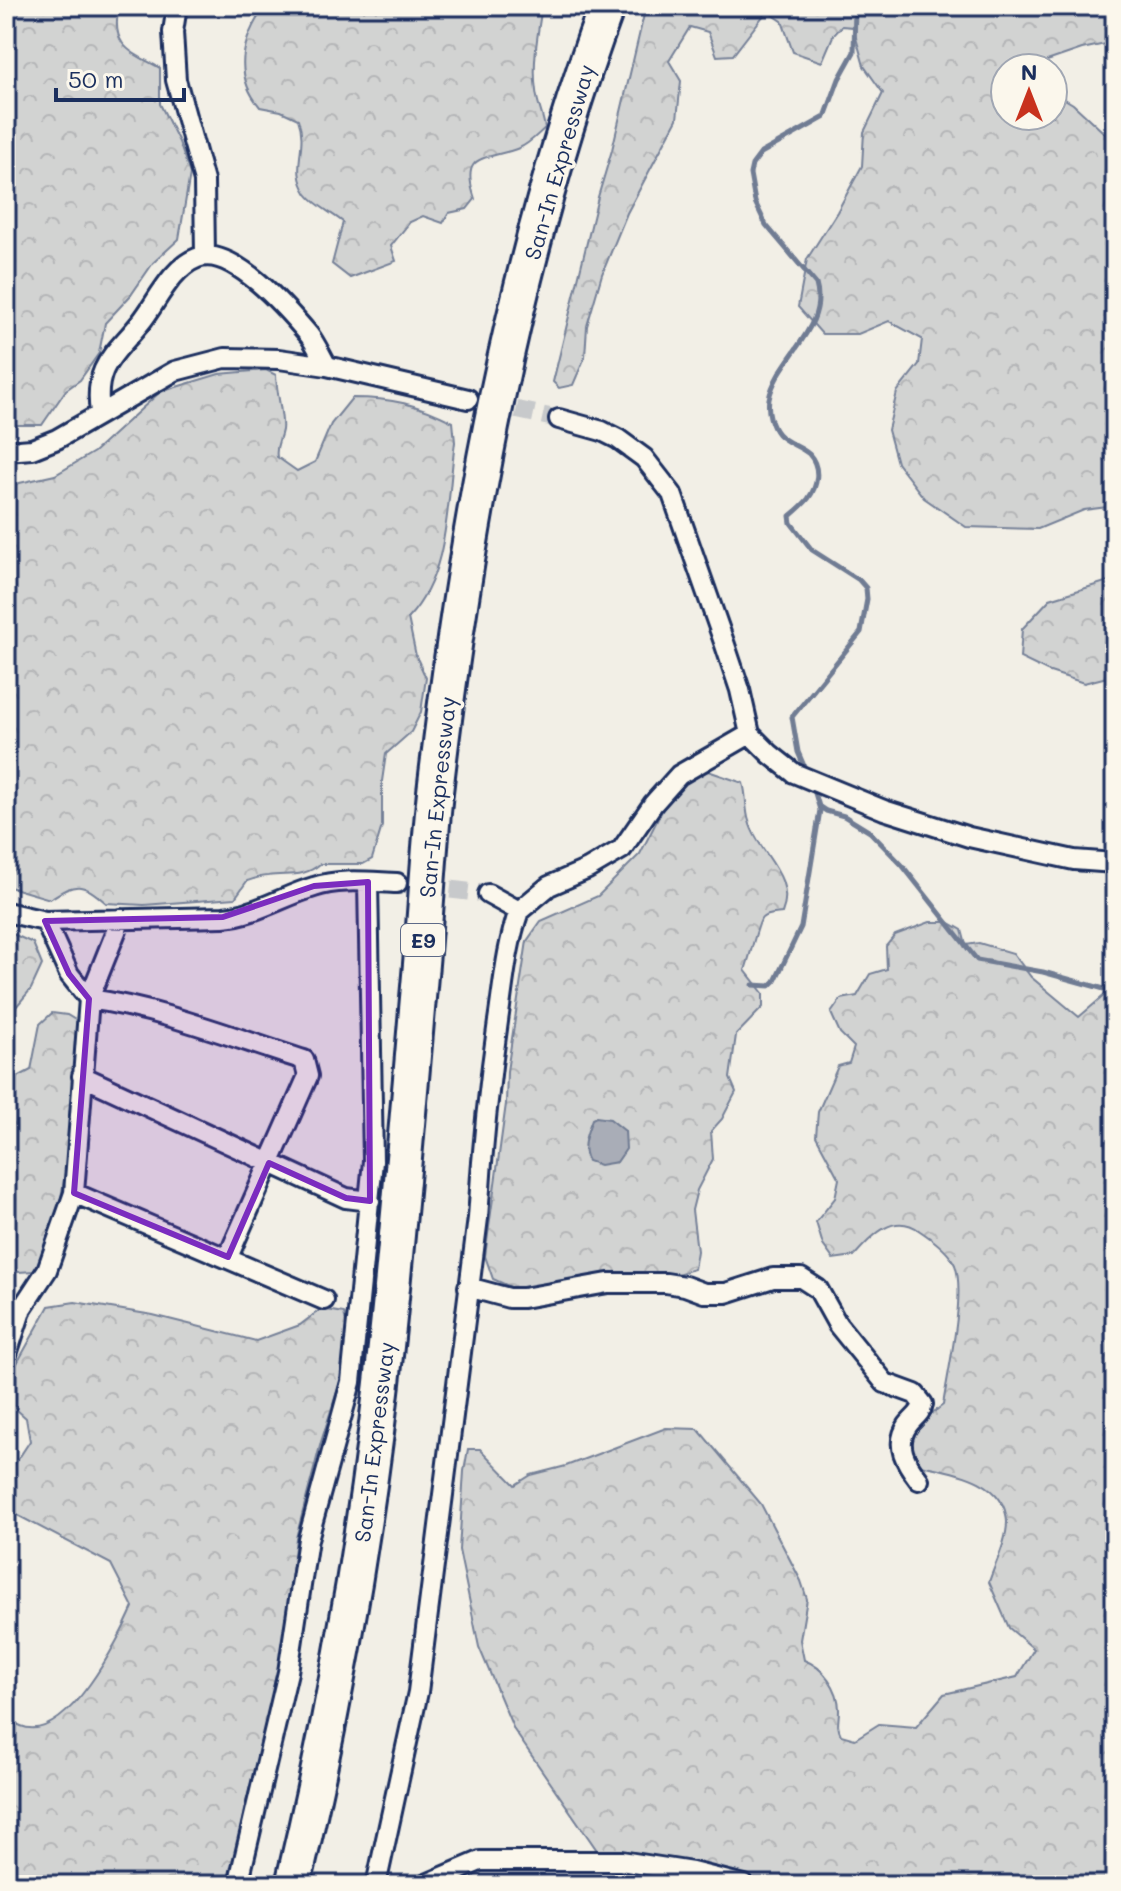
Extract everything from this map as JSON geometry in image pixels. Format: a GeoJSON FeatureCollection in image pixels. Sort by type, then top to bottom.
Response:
{"type":"FeatureCollection","features":[{"type":"Feature","properties":{"kind":"highway","name":"San-In Expressway"},"geometry":{"type":"LineString","coordinates":[[293,1885],[324,1754],[359,1557],[387,1341],[435,795],[467,561],[513,324],[551,174],[607,6]]}},
{"type":"Feature","properties":{"kind":"street"},"geometry":{"type":"LineString","coordinates":[[177,6],[173,32],[176,80],[204,181],[205,256]]}},
{"type":"Feature","properties":{"kind":"street"},"geometry":{"type":"LineString","coordinates":[[100,412],[98,381],[106,364],[177,272],[193,260],[205,256],[233,264],[251,277],[311,337],[327,366]]}},
{"type":"Feature","properties":{"kind":"street"},"geometry":{"type":"LineString","coordinates":[[6,451],[32,449],[57,439],[175,371],[201,362],[252,356],[327,366],[468,399]]}},
{"type":"Feature","properties":{"kind":"street"},"geometry":{"type":"LineString","coordinates":[[559,419],[602,431],[618,439],[644,458],[672,494],[728,654],[750,734],[770,754],[794,773],[884,810],[969,837],[1074,860],[1115,863]]}},
{"type":"Feature","properties":{"kind":"street"},"geometry":{"type":"LineString","coordinates":[[376,1885],[418,1692],[478,1218],[493,1052],[510,936],[519,911],[549,886],[588,869],[622,849],[653,804],[679,775],[750,734]]}},
{"type":"Feature","properties":{"kind":"street"},"geometry":{"type":"LineString","coordinates":[[238,1885],[288,1672],[308,1539],[351,1382],[373,1161],[368,882]]}},
{"type":"Feature","properties":{"kind":"street"},"geometry":{"type":"LineString","coordinates":[[6,912],[45,921],[240,916],[314,886],[397,883]]}},
{"type":"Feature","properties":{"kind":"street"},"geometry":{"type":"LineString","coordinates":[[488,894],[519,911]]}},
{"type":"Feature","properties":{"kind":"street"},"geometry":{"type":"LineString","coordinates":[[6,1357],[22,1308],[47,1270],[74,1193],[89,999],[121,919]]}},
{"type":"Feature","properties":{"kind":"street"},"geometry":{"type":"LineString","coordinates":[[45,921],[69,974],[89,999],[194,1025],[304,1060],[308,1076],[228,1257]]}},
{"type":"Feature","properties":{"kind":"street"},"geometry":{"type":"LineString","coordinates":[[82,1076],[346,1198],[370,1201]]}},
{"type":"Feature","properties":{"kind":"street"},"geometry":{"type":"LineString","coordinates":[[74,1193],[324,1300]]}},
{"type":"Feature","properties":{"kind":"street"},"geometry":{"type":"LineString","coordinates":[[468,1287],[509,1298],[523,1298],[608,1283],[666,1283],[704,1293],[726,1293],[773,1278],[806,1280],[818,1289],[838,1325],[885,1383],[915,1394],[923,1404],[902,1438],[903,1455],[919,1480]]}},
{"type":"Feature","properties":{"kind":"street"},"geometry":{"type":"LineString","coordinates":[[424,1885],[480,1861],[621,1861],[692,1872],[744,1885]]}},
{"type":"Feature","properties":{"kind":"highlighted area"},"geometry":{"type":"Polygon","coordinates":[[[368,882],[370,1201],[346,1198],[269,1163],[228,1257],[74,1193],[89,999],[69,974],[45,921],[223,917],[314,886],[368,882]]]}},
{"type":"Feature","properties":{"kind":"green space"},"geometry":{"type":"Polygon","coordinates":[[[6,6],[119,6],[117,30],[124,46],[160,68],[160,104],[179,142],[190,174],[179,239],[153,263],[131,295],[105,323],[99,353],[80,380],[66,390],[42,425],[6,425],[6,6]]]}},
{"type":"Feature","properties":{"kind":"green space"},"geometry":{"type":"Polygon","coordinates":[[[259,6],[542,6],[535,81],[545,128],[522,147],[486,157],[473,165],[470,173],[475,199],[467,209],[449,213],[443,223],[423,216],[410,222],[391,246],[396,261],[350,278],[332,264],[343,222],[314,202],[302,184],[299,166],[302,139],[298,119],[281,111],[260,107],[246,83],[245,48],[261,12],[259,6]]]}},
{"type":"Feature","properties":{"kind":"green space"},"geometry":{"type":"Polygon","coordinates":[[[646,6],[1115,6],[1115,42],[1069,53],[989,52],[989,132],[1069,132],[1069,102],[1115,143],[1115,506],[1084,510],[1038,529],[966,527],[924,498],[897,463],[888,430],[897,392],[919,364],[922,339],[889,321],[858,334],[822,334],[798,307],[807,259],[862,166],[864,132],[883,93],[864,66],[853,27],[842,26],[833,36],[822,62],[793,52],[782,21],[767,11],[733,55],[717,56],[708,32],[690,27],[669,61],[681,81],[677,119],[627,213],[602,274],[587,326],[585,357],[573,385],[559,388],[553,382],[646,6]]]}},
{"type":"Feature","properties":{"kind":"green space"},"geometry":{"type":"Polygon","coordinates":[[[266,370],[276,375],[282,419],[277,457],[297,471],[315,462],[331,424],[352,398],[404,403],[453,422],[455,442],[448,512],[439,558],[422,600],[408,618],[416,656],[426,678],[421,712],[411,732],[386,754],[382,781],[382,826],[372,859],[363,864],[320,864],[302,873],[247,881],[235,898],[144,905],[106,903],[91,891],[79,887],[50,899],[6,886],[6,486],[55,475],[94,452],[160,392],[219,374],[266,370]]]}},
{"type":"Feature","properties":{"kind":"green space"},"geometry":{"type":"Polygon","coordinates":[[[1115,579],[1115,675],[1084,683],[1020,658],[1022,629],[1050,599],[1115,579]]]}},
{"type":"Feature","properties":{"kind":"green space"},"geometry":{"type":"Polygon","coordinates":[[[708,771],[743,783],[749,821],[780,876],[785,900],[782,913],[766,916],[760,921],[745,970],[763,993],[763,1007],[736,1035],[730,1078],[736,1092],[722,1119],[711,1131],[713,1159],[697,1190],[692,1210],[697,1251],[694,1269],[674,1275],[513,1288],[493,1279],[485,1256],[506,1104],[507,1071],[527,941],[541,921],[598,896],[640,854],[668,799],[694,775],[708,771]]]}},
{"type":"Feature","properties":{"kind":"green space"},"geometry":{"type":"Polygon","coordinates":[[[930,922],[948,922],[962,930],[966,945],[979,943],[1013,953],[1031,977],[1079,1017],[1106,994],[1115,994],[1115,1885],[603,1885],[612,1872],[514,1730],[479,1647],[459,1550],[468,1449],[480,1449],[515,1485],[531,1475],[566,1466],[666,1428],[698,1429],[761,1504],[801,1581],[807,1599],[800,1640],[804,1660],[817,1668],[833,1686],[841,1735],[855,1739],[879,1724],[916,1727],[944,1694],[1017,1677],[1034,1649],[1009,1628],[989,1582],[1003,1545],[1007,1522],[1004,1507],[997,1496],[975,1480],[920,1465],[911,1454],[908,1439],[916,1426],[943,1405],[957,1313],[958,1278],[955,1265],[930,1238],[901,1224],[875,1234],[854,1256],[833,1259],[823,1245],[816,1222],[835,1198],[839,1179],[816,1136],[818,1112],[838,1066],[849,1063],[854,1047],[840,1033],[831,1013],[841,999],[857,996],[870,974],[887,969],[886,946],[895,935],[930,922]]]}},
{"type":"Feature","properties":{"kind":"green space"},"geometry":{"type":"Polygon","coordinates":[[[6,931],[33,943],[42,965],[31,989],[6,1019],[6,931]]]}},
{"type":"Feature","properties":{"kind":"green space"},"geometry":{"type":"Polygon","coordinates":[[[52,1013],[67,1015],[77,1021],[64,1179],[57,1216],[44,1252],[34,1271],[18,1272],[6,1266],[6,1073],[14,1079],[31,1070],[40,1024],[52,1013]]]}},
{"type":"Feature","properties":{"kind":"green space"},"geometry":{"type":"Polygon","coordinates":[[[75,1302],[153,1315],[256,1341],[300,1325],[321,1309],[344,1313],[348,1332],[341,1379],[296,1538],[286,1625],[271,1708],[244,1810],[230,1885],[6,1885],[6,1715],[21,1726],[38,1728],[56,1720],[73,1705],[104,1663],[133,1607],[111,1564],[17,1515],[6,1500],[6,1485],[11,1470],[30,1441],[26,1418],[7,1401],[11,1374],[49,1306],[75,1302]]]}},
{"type":"Feature","properties":{"kind":"shaded area"},"geometry":{"type":"Polygon","coordinates":[[[592,1119],[610,1119],[625,1131],[626,1149],[617,1162],[600,1165],[588,1161],[584,1146],[586,1135],[592,1119]]]}},
{"type":"Feature","properties":{"kind":"waterway"},"geometry":{"type":"LineString","coordinates":[[804,766],[798,752],[792,717],[861,632],[866,588],[859,580],[812,550],[791,523],[790,516],[811,494],[817,471],[809,454],[778,434],[769,413],[769,399],[774,384],[809,329],[818,300],[816,284],[766,225],[755,202],[750,174],[752,165],[761,153],[825,117],[839,79],[854,52],[855,6]]}},
{"type":"Feature","properties":{"kind":"waterway"},"geometry":{"type":"LineString","coordinates":[[753,985],[770,986],[775,981],[801,927],[820,810],[815,793]]}},
{"type":"Feature","properties":{"kind":"waterway"},"geometry":{"type":"LineString","coordinates":[[820,807],[844,816],[870,832],[902,865],[977,960],[1043,972],[1115,992]]}},
{"type":"Feature","properties":{"kind":"tunnel"},"geometry":{"type":"LineString","coordinates":[[490,404],[559,419]]}},
{"type":"Feature","properties":{"kind":"tunnel"},"geometry":{"type":"LineString","coordinates":[[397,883],[488,894]]}}]}
